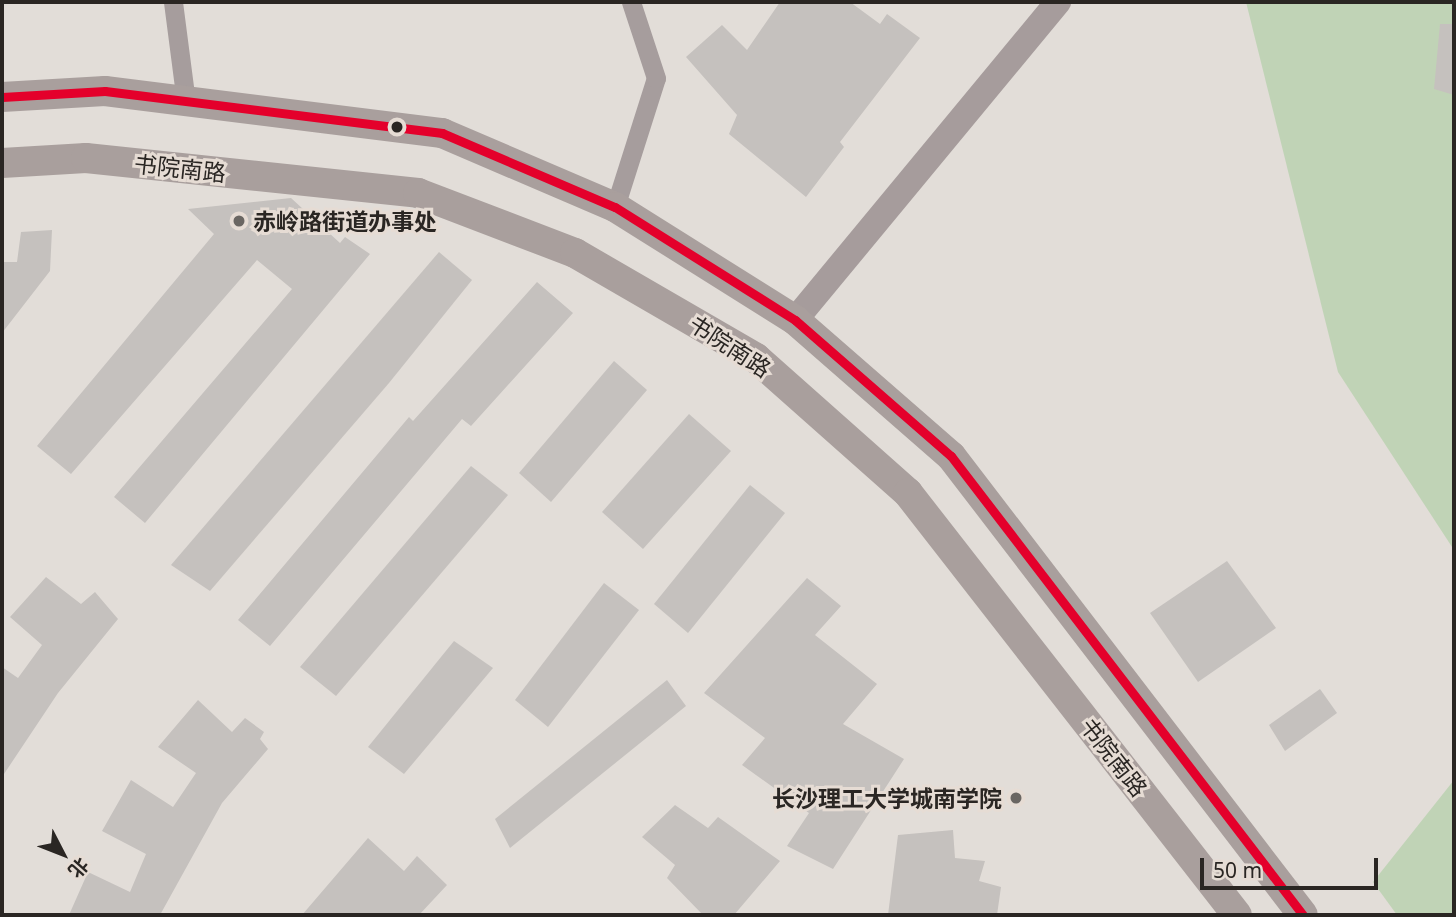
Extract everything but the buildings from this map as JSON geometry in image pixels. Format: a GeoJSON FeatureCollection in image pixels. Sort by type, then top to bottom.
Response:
{"type":"FeatureCollection","features":[{"type":"Feature","properties":{"kind":"main road"},"geometry":{"type":"LineString","coordinates":[[2,97],[105,92],[442,133],[615,207],[795,320],[951,456],[1303,915]]}},
{"type":"Feature","properties":{"kind":"main road","name":"书院南路"},"geometry":{"type":"LineString","coordinates":[[2,163],[86,158],[418,193],[575,253],[756,358],[908,493],[1237,915]]}},
{"type":"Feature","properties":{"kind":"street"},"geometry":{"type":"LineString","coordinates":[[173,2],[186,102]]}},
{"type":"Feature","properties":{"kind":"street"},"geometry":{"type":"LineString","coordinates":[[615,207],[656,78],[631,2]]}},
{"type":"Feature","properties":{"kind":"street"},"geometry":{"type":"LineString","coordinates":[[795,320],[1058,2]]}},
{"type":"Feature","properties":{"kind":"green space"},"geometry":{"type":"Polygon","coordinates":[[[1246,2],[1454,2],[1454,550],[1338,372],[1246,2]]]}},
{"type":"Feature","properties":{"kind":"green space"},"geometry":{"type":"Polygon","coordinates":[[[1454,780],[1454,915],[1397,915],[1373,882],[1454,780]]]}},
{"type":"Feature","properties":{"kind":"transit line"},"geometry":{"type":"LineString","coordinates":[[2,97],[105,91],[442,133],[615,207],[795,320],[951,456],[1303,915]]}},
{"type":"Feature","properties":{"kind":"place","name":"赤岭路街道办事处"},"geometry":{"type":"Point","coordinates":[239,221]}},
{"type":"Feature","properties":{"kind":"place","name":"长沙理工大学城南学院"},"geometry":{"type":"Point","coordinates":[1016,798]}}]}
